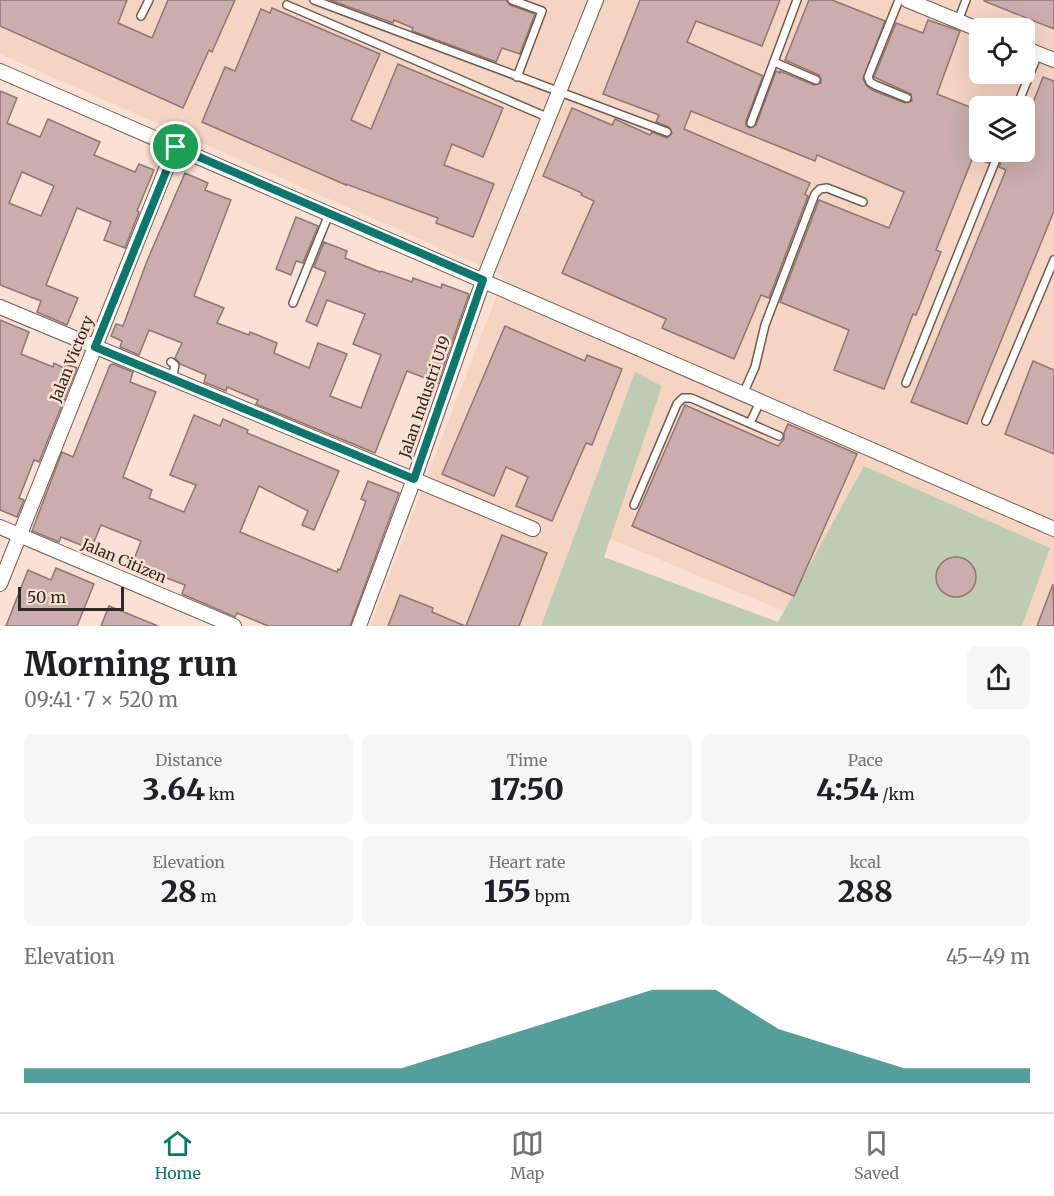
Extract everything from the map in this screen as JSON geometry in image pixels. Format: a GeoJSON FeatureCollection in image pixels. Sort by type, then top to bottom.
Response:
{"type":"FeatureCollection","features":[{"type":"Feature","properties":{"kind":"street","name":"Jalan Industri U19"},"geometry":{"type":"LineString","coordinates":[[359,626],[414,479],[483,280],[596,0]]}},
{"type":"Feature","properties":{"kind":"street"},"geometry":{"type":"LineString","coordinates":[[907,0],[969,26]]}},
{"type":"Feature","properties":{"kind":"street"},"geometry":{"type":"LineString","coordinates":[[1035,53],[1054,60]]}},
{"type":"Feature","properties":{"kind":"street"},"geometry":{"type":"LineString","coordinates":[[0,71],[1054,529]]}},
{"type":"Feature","properties":{"kind":"street","name":"Jalan Victory"},"geometry":{"type":"LineString","coordinates":[[0,584],[176,147]]}},
{"type":"Feature","properties":{"kind":"street"},"geometry":{"type":"LineString","coordinates":[[0,307],[533,529]]}},
{"type":"Feature","properties":{"kind":"street","name":"Jalan Citizen"},"geometry":{"type":"LineString","coordinates":[[0,526],[234,626]]}},
{"type":"Feature","properties":{"kind":"lane"},"geometry":{"type":"LineString","coordinates":[[141,16],[149,0]]}},
{"type":"Feature","properties":{"kind":"lane"},"geometry":{"type":"LineString","coordinates":[[314,0],[667,132]]}},
{"type":"Feature","properties":{"kind":"lane"},"geometry":{"type":"LineString","coordinates":[[512,0],[542,12],[517,77]]}},
{"type":"Feature","properties":{"kind":"lane"},"geometry":{"type":"LineString","coordinates":[[751,123],[797,0]]}},
{"type":"Feature","properties":{"kind":"lane"},"geometry":{"type":"LineString","coordinates":[[899,0],[868,77],[875,86],[907,98]]}},
{"type":"Feature","properties":{"kind":"lane"},"geometry":{"type":"LineString","coordinates":[[958,21],[966,0]]}},
{"type":"Feature","properties":{"kind":"lane"},"geometry":{"type":"LineString","coordinates":[[287,5],[549,118]]}},
{"type":"Feature","properties":{"kind":"lane"},"geometry":{"type":"LineString","coordinates":[[1021,96],[1038,54]]}},
{"type":"Feature","properties":{"kind":"lane"},"geometry":{"type":"LineString","coordinates":[[774,62],[816,80]]}},
{"type":"Feature","properties":{"kind":"lane"},"geometry":{"type":"LineString","coordinates":[[906,383],[995,162]]}},
{"type":"Feature","properties":{"kind":"lane"},"geometry":{"type":"LineString","coordinates":[[743,394],[754,367],[765,325],[815,194],[820,189],[827,188],[863,202]]}},
{"type":"Feature","properties":{"kind":"lane"},"geometry":{"type":"LineString","coordinates":[[293,303],[329,214]]}},
{"type":"Feature","properties":{"kind":"lane"},"geometry":{"type":"LineString","coordinates":[[986,422],[1054,260]]}},
{"type":"Feature","properties":{"kind":"lane"},"geometry":{"type":"LineString","coordinates":[[171,362],[175,365],[172,379]]}},
{"type":"Feature","properties":{"kind":"lane"},"geometry":{"type":"LineString","coordinates":[[634,505],[680,400],[691,398],[779,436]]}},
{"type":"Feature","properties":{"kind":"lane"},"geometry":{"type":"LineString","coordinates":[[750,423],[760,402]]}},
{"type":"Feature","properties":{"kind":"shaded area"},"geometry":{"type":"Polygon","coordinates":[[[0,0],[1054,0],[1054,626],[819,626],[581,527],[542,626],[370,626],[504,276],[0,54],[0,0]]]}},
{"type":"Feature","properties":{"kind":"green space"},"geometry":{"type":"Polygon","coordinates":[[[635,372],[662,386],[604,557],[778,622],[864,466],[1050,548],[1022,626],[541,626],[635,372]]]}},
{"type":"Feature","properties":{"kind":"building"},"geometry":{"type":"Polygon","coordinates":[[[0,0],[127,0],[118,23],[152,38],[168,0],[235,0],[212,52],[209,50],[183,108],[0,26],[0,0]]]}},
{"type":"Feature","properties":{"kind":"building"},"geometry":{"type":"Polygon","coordinates":[[[330,0],[506,0],[510,5],[535,14],[520,54],[502,48],[496,62],[412,31],[413,28],[394,20],[393,23],[330,0]]]}},
{"type":"Feature","properties":{"kind":"building"},"geometry":{"type":"Polygon","coordinates":[[[640,0],[780,0],[762,46],[696,21],[687,42],[763,76],[746,121],[746,126],[750,128],[756,125],[776,71],[814,85],[821,83],[819,75],[785,60],[809,0],[832,0],[885,21],[863,79],[872,90],[905,103],[912,101],[911,94],[874,77],[896,23],[923,33],[928,20],[960,31],[937,94],[969,107],[969,162],[971,162],[936,250],[941,252],[916,315],[913,314],[884,389],[834,370],[849,330],[780,302],[819,200],[889,228],[904,192],[817,155],[815,161],[691,111],[684,129],[810,183],[805,194],[808,196],[769,298],[761,295],[734,359],[662,328],[666,319],[562,273],[594,201],[581,195],[582,193],[543,176],[572,108],[612,125],[615,119],[650,135],[652,132],[667,138],[672,133],[669,127],[656,122],[659,115],[603,94],[640,0]]]}},
{"type":"Feature","properties":{"kind":"building"},"geometry":{"type":"Polygon","coordinates":[[[984,0],[1054,0],[1054,29],[1035,21],[1035,18],[1026,18],[984,0]]]}},
{"type":"Feature","properties":{"kind":"building"},"geometry":{"type":"Polygon","coordinates":[[[272,8],[380,54],[351,120],[371,129],[398,64],[503,108],[483,157],[452,144],[444,165],[494,184],[473,237],[436,223],[438,218],[346,185],[202,122],[225,67],[235,71],[261,9],[270,13],[272,8]]]}},
{"type":"Feature","properties":{"kind":"building"},"geometry":{"type":"Polygon","coordinates":[[[1043,77],[1054,81],[1054,211],[967,424],[911,402],[1006,170],[999,167],[1001,162],[1035,162],[1035,98],[1043,77]]]}},
{"type":"Feature","properties":{"kind":"building"},"geometry":{"type":"Polygon","coordinates":[[[0,91],[17,98],[7,123],[40,137],[48,119],[100,142],[94,155],[135,172],[139,164],[154,170],[125,248],[104,240],[111,222],[77,208],[46,285],[78,298],[67,325],[37,312],[41,301],[0,285],[0,91]],[[22,172],[9,203],[41,216],[54,186],[22,172]]]}},
{"type":"Feature","properties":{"kind":"building"},"geometry":{"type":"Polygon","coordinates":[[[185,173],[208,183],[205,190],[231,200],[194,296],[224,308],[217,323],[249,335],[250,332],[277,343],[274,353],[309,368],[318,343],[347,354],[330,396],[361,408],[381,355],[353,344],[365,314],[327,300],[317,326],[306,321],[326,272],[314,267],[324,242],[347,251],[345,258],[380,272],[412,282],[413,278],[441,288],[442,284],[469,294],[438,383],[407,371],[375,453],[256,404],[258,400],[227,387],[226,391],[204,382],[206,375],[180,364],[175,358],[182,343],[149,330],[139,355],[120,347],[122,341],[111,336],[116,324],[123,326],[147,261],[185,173]]]}},
{"type":"Feature","properties":{"kind":"building"},"geometry":{"type":"Polygon","coordinates":[[[296,217],[318,226],[303,263],[296,261],[291,275],[276,269],[296,217]]]}},
{"type":"Feature","properties":{"kind":"building"},"geometry":{"type":"Polygon","coordinates":[[[0,320],[29,332],[21,354],[53,367],[54,363],[64,368],[66,364],[77,368],[39,462],[34,460],[19,498],[24,500],[17,517],[0,510],[0,320]]]}},
{"type":"Feature","properties":{"kind":"building"},"geometry":{"type":"Polygon","coordinates":[[[505,326],[585,361],[587,355],[622,369],[592,445],[586,443],[552,521],[516,506],[528,477],[506,467],[494,496],[442,474],[505,326]]]}},
{"type":"Feature","properties":{"kind":"building"},"geometry":{"type":"Polygon","coordinates":[[[1033,361],[1054,370],[1054,454],[1005,434],[1033,361]]]}},
{"type":"Feature","properties":{"kind":"building"},"geometry":{"type":"Polygon","coordinates":[[[113,364],[133,372],[130,382],[156,392],[123,477],[152,490],[149,498],[184,512],[196,485],[170,475],[194,415],[220,426],[223,419],[248,430],[247,433],[339,471],[314,530],[302,525],[308,511],[259,486],[240,532],[337,572],[338,569],[340,570],[366,501],[361,499],[368,481],[399,493],[350,626],[268,626],[237,613],[235,617],[182,594],[185,585],[132,565],[141,541],[101,525],[91,549],[61,537],[59,542],[32,531],[62,452],[73,457],[110,365],[113,364]]]}},
{"type":"Feature","properties":{"kind":"building"},"geometry":{"type":"Polygon","coordinates":[[[685,405],[778,446],[784,439],[788,424],[857,454],[794,596],[632,526],[685,405]]]}},
{"type":"Feature","properties":{"kind":"building"},"geometry":{"type":"Polygon","coordinates":[[[502,535],[547,553],[519,626],[466,626],[502,535]]]}},
{"type":"Feature","properties":{"kind":"building"},"geometry":{"type":"Polygon","coordinates":[[[956,557],[964,558],[970,563],[975,569],[975,585],[970,591],[964,596],[956,597],[948,596],[942,591],[937,585],[936,577],[937,569],[942,563],[948,558],[956,557]]]}},
{"type":"Feature","properties":{"kind":"building"},"geometry":{"type":"Polygon","coordinates":[[[56,568],[94,584],[77,626],[6,626],[28,570],[51,580],[56,568]]]}},
{"type":"Feature","properties":{"kind":"building"},"geometry":{"type":"Polygon","coordinates":[[[1053,584],[1054,626],[1037,626],[1053,584]]]}},
{"type":"Feature","properties":{"kind":"building"},"geometry":{"type":"Polygon","coordinates":[[[400,595],[433,608],[432,612],[465,626],[388,626],[400,595]]]}},
{"type":"Feature","properties":{"kind":"building"},"geometry":{"type":"Polygon","coordinates":[[[109,606],[158,626],[101,626],[109,606]]]}},
{"type":"Feature","properties":{"kind":"route"},"geometry":{"type":"LineString","coordinates":[[176,147],[483,280],[414,479],[95,347],[176,147]]}}]}
